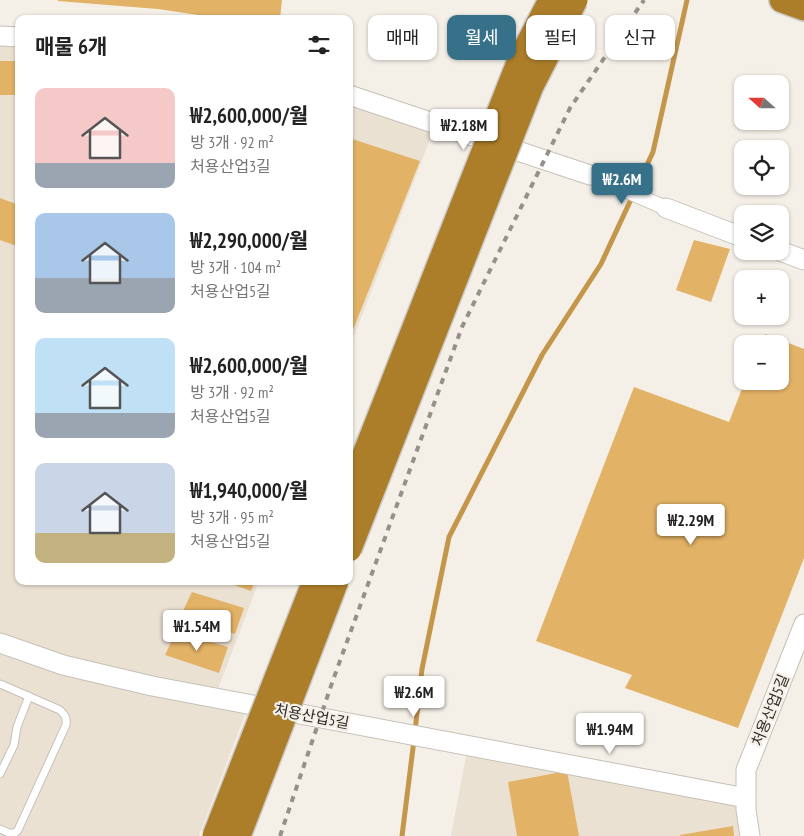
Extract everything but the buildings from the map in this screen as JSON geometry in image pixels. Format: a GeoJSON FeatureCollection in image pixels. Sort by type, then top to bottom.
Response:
{"type":"FeatureCollection","features":[{"type":"Feature","properties":{"kind":"highway"},"geometry":{"type":"LineString","coordinates":[[353,484],[520,60],[551,0]]}},
{"type":"Feature","properties":{"kind":"highway"},"geometry":{"type":"LineString","coordinates":[[353,539],[531,86],[575,0]]}},
{"type":"Feature","properties":{"kind":"highway"},"geometry":{"type":"LineString","coordinates":[[782,0],[804,8]]}},
{"type":"Feature","properties":{"kind":"highway"},"geometry":{"type":"LineString","coordinates":[[215,836],[313,585]]}},
{"type":"Feature","properties":{"kind":"highway"},"geometry":{"type":"LineString","coordinates":[[238,836],[334,585]]}},
{"type":"Feature","properties":{"kind":"street"},"geometry":{"type":"LineString","coordinates":[[0,36],[15,37]]}},
{"type":"Feature","properties":{"kind":"street"},"geometry":{"type":"LineString","coordinates":[[353,96],[590,175],[666,208],[734,234]]}},
{"type":"Feature","properties":{"kind":"street"},"geometry":{"type":"LineString","coordinates":[[789,254],[804,260]]}},
{"type":"Feature","properties":{"kind":"street","name":"처용산업5길"},"geometry":{"type":"LineString","coordinates":[[750,836],[746,810],[746,770],[804,624]]}},
{"type":"Feature","properties":{"kind":"street","name":"처용산업5길"},"geometry":{"type":"LineString","coordinates":[[0,643],[63,665],[152,686],[746,798]]}},
{"type":"Feature","properties":{"kind":"lane"},"geometry":{"type":"LineString","coordinates":[[0,684],[60,710],[67,719],[18,830],[15,833],[9,833],[0,829]]}},
{"type":"Feature","properties":{"kind":"lane"},"geometry":{"type":"LineString","coordinates":[[0,774],[14,745],[17,727],[29,696]]}},
{"type":"Feature","properties":{"kind":"shaded area"},"geometry":{"type":"Polygon","coordinates":[[[0,36],[15,37],[15,585],[257,585],[215,697],[249,704],[199,836],[0,836],[0,36]]]}},
{"type":"Feature","properties":{"kind":"shaded area"},"geometry":{"type":"Polygon","coordinates":[[[353,98],[436,124],[353,339],[353,98]]]}},
{"type":"Feature","properties":{"kind":"shaded area"},"geometry":{"type":"Polygon","coordinates":[[[468,746],[746,798],[751,836],[451,836],[468,746]]]}},
{"type":"Feature","properties":{"kind":"waterway"},"geometry":{"type":"LineString","coordinates":[[415,731],[422,669],[449,537],[542,355],[601,264],[653,152],[687,0]]}},
{"type":"Feature","properties":{"kind":"waterway"},"geometry":{"type":"LineString","coordinates":[[402,836],[414,740]]}},
{"type":"Feature","properties":{"kind":"railway"},"geometry":{"type":"LineString","coordinates":[[280,836],[333,680],[462,327],[570,108],[644,0]]}}]}
